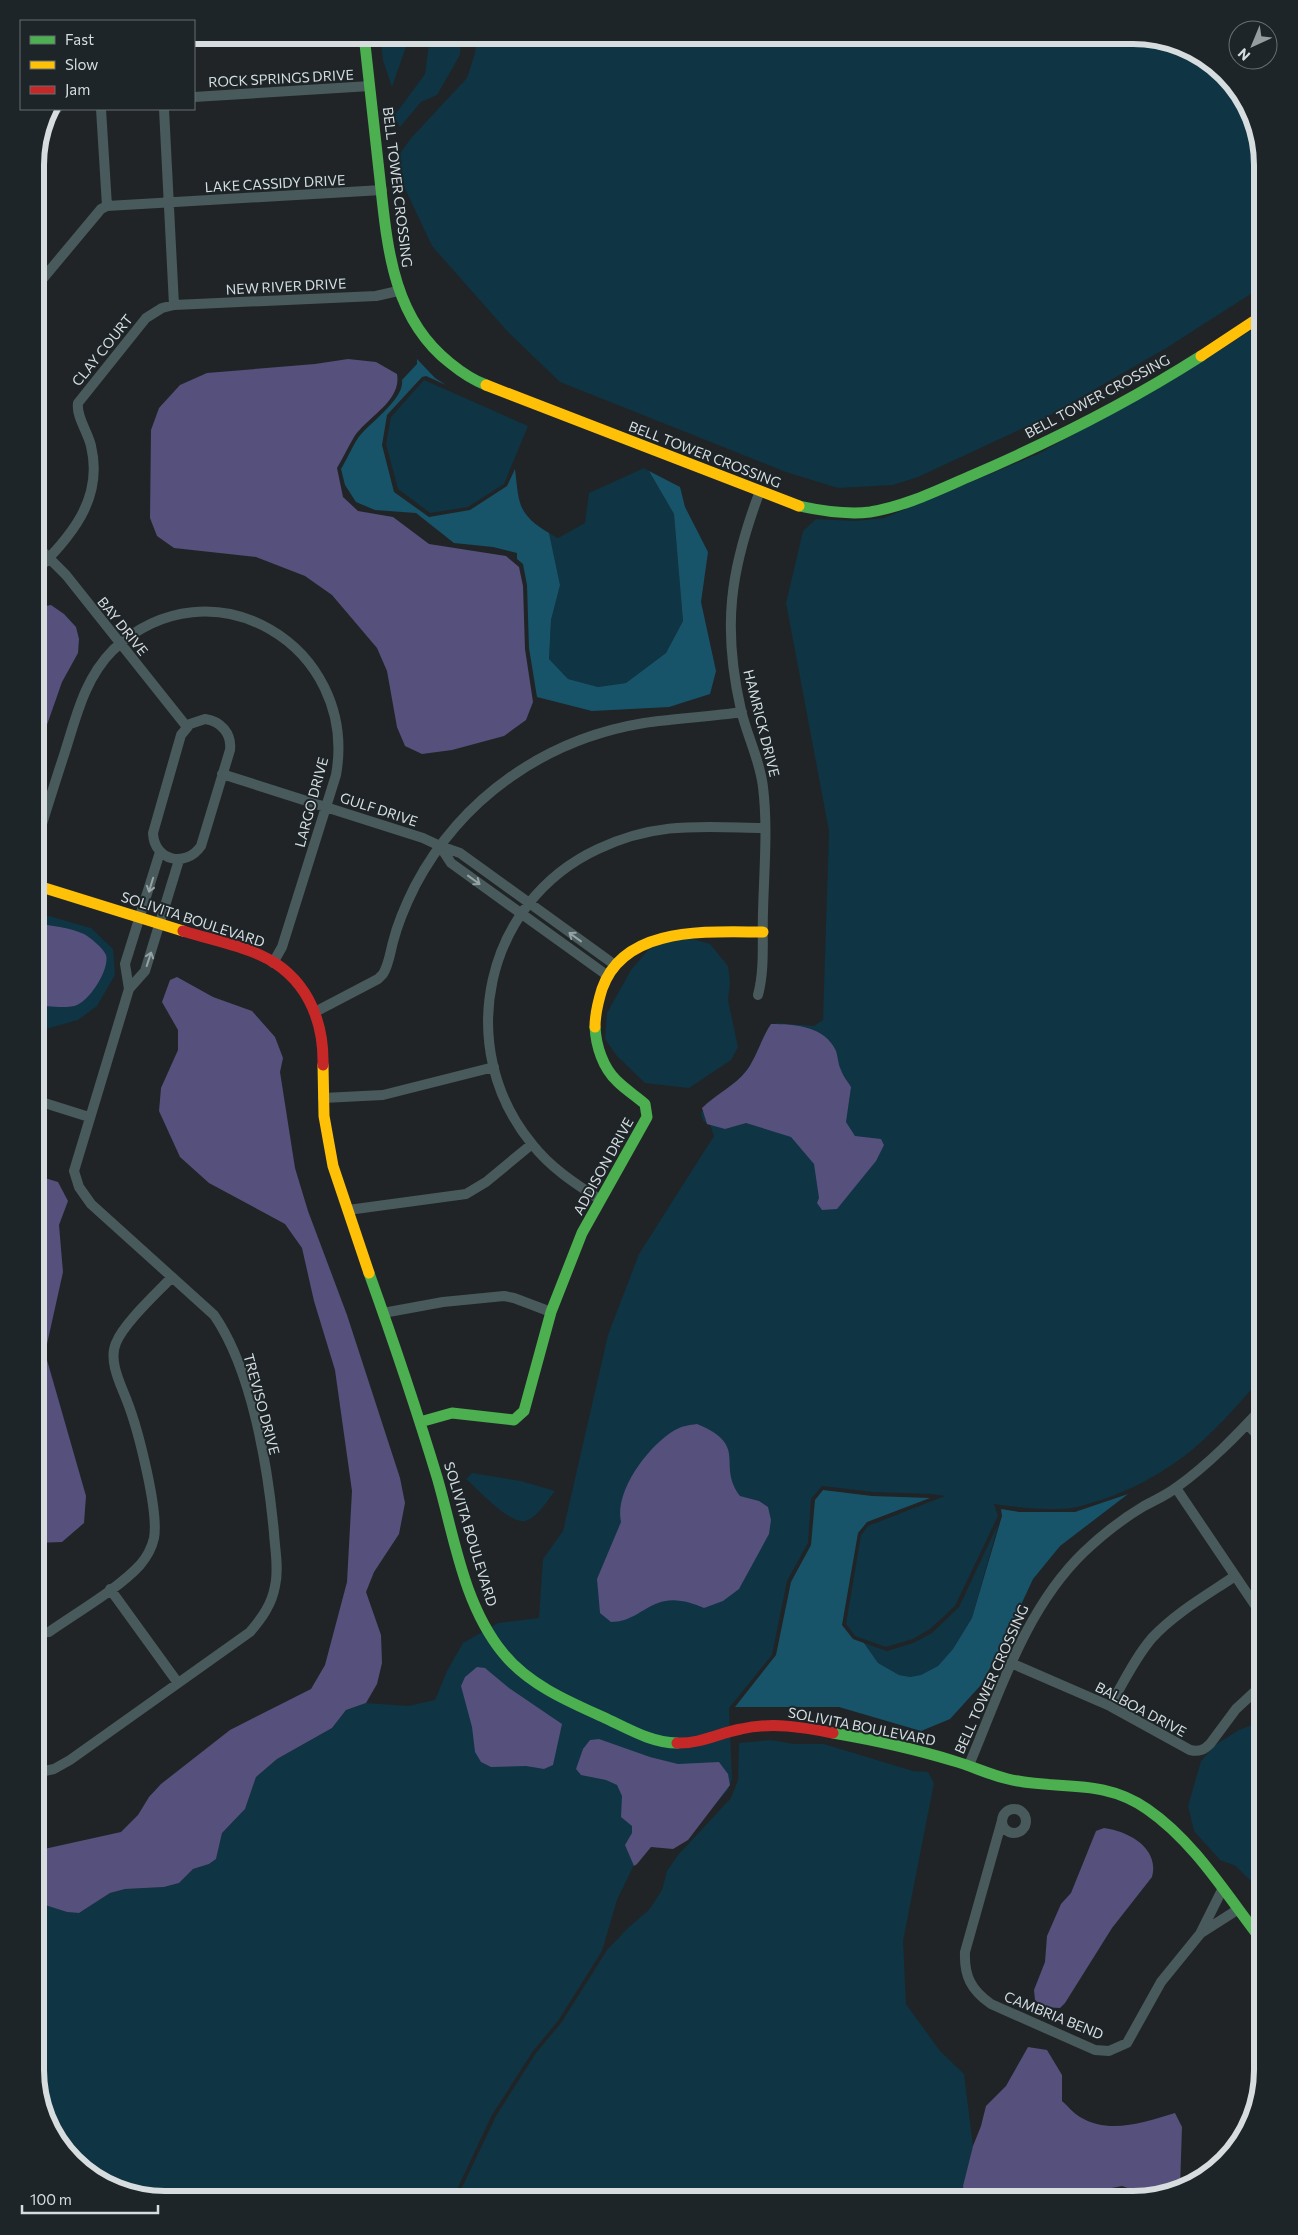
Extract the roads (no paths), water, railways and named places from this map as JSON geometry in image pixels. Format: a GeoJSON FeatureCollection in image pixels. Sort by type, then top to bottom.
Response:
{"type":"FeatureCollection","features":[{"type":"Feature","properties":{"kind":"street","name":"BELL TOWER CROSSING"},"geometry":{"type":"LineString","coordinates":[[365,44],[389,254],[398,291],[407,313],[420,334],[441,357],[466,376],[489,387],[796,505],[827,512],[854,513],[888,508],[992,467],[1098,415],[1190,362],[1254,321]]}},
{"type":"Feature","properties":{"kind":"street","name":"ROCK SPRINGS DRIVE"},"geometry":{"type":"LineString","coordinates":[[195,97],[370,86]]}},
{"type":"Feature","properties":{"kind":"street"},"geometry":{"type":"LineString","coordinates":[[100,110],[107,206]]}},
{"type":"Feature","properties":{"kind":"street"},"geometry":{"type":"LineString","coordinates":[[164,110],[174,305]]}},
{"type":"Feature","properties":{"kind":"street","name":"LAKE CASSIDY DRIVE"},"geometry":{"type":"LineString","coordinates":[[169,203],[382,190]]}},
{"type":"Feature","properties":{"kind":"street"},"geometry":{"type":"LineString","coordinates":[[44,277],[101,209],[107,206],[169,203]]}},
{"type":"Feature","properties":{"kind":"street","name":"NEW RIVER DRIVE"},"geometry":{"type":"LineString","coordinates":[[174,305],[376,296],[398,291]]}},
{"type":"Feature","properties":{"kind":"street","name":"CLAY COURT"},"geometry":{"type":"LineString","coordinates":[[44,563],[71,534],[82,517],[92,488],[93,456],[90,440],[78,413],[81,398],[146,318],[162,308],[174,305]]}},
{"type":"Feature","properties":{"kind":"street","name":"HAMRICK DRIVE"},"geometry":{"type":"LineString","coordinates":[[758,995],[761,984],[765,828],[762,778],[742,712],[732,656],[731,605],[738,559],[760,491]]}},
{"type":"Feature","properties":{"kind":"street","name":"BAY DRIVE"},"geometry":{"type":"LineString","coordinates":[[44,552],[187,727]]}},
{"type":"Feature","properties":{"kind":"street","name":"LARGO DRIVE"},"geometry":{"type":"LineString","coordinates":[[44,818],[82,698],[95,672],[120,645],[138,632],[157,622],[178,615],[199,612],[221,612],[239,616],[256,622],[288,640],[301,652],[318,674],[330,698],[338,734],[338,763],[282,948],[273,963]]}},
{"type":"Feature","properties":{"kind":"street"},"geometry":{"type":"LineString","coordinates":[[315,1012],[378,979],[383,974],[407,904],[440,846],[479,801],[500,784],[529,765],[569,744],[605,732],[644,723],[742,712]]}},
{"type":"Feature","properties":{"kind":"street"},"geometry":{"type":"LineString","coordinates":[[205,719],[217,722],[226,730],[231,745],[201,846],[194,855],[179,860],[170,858],[160,852],[155,844],[153,833],[181,735],[187,727],[205,719]]}},
{"type":"Feature","properties":{"kind":"street","name":"GULF DRIVE"},"geometry":{"type":"LineString","coordinates":[[222,774],[424,838],[460,853],[615,965]]}},
{"type":"Feature","properties":{"kind":"street"},"geometry":{"type":"LineString","coordinates":[[599,1199],[555,1168],[532,1144],[507,1104],[494,1067],[488,1032],[490,994],[500,956],[520,913],[538,890],[578,859],[597,849],[637,834],[678,826],[765,828]]}},
{"type":"Feature","properties":{"kind":"street","name":"GULF DRIVE"},"geometry":{"type":"LineString","coordinates":[[440,846],[451,863],[608,976]]}},
{"type":"Feature","properties":{"kind":"street","name":"TREVISO DRIVE"},"geometry":{"type":"LineString","coordinates":[[44,1771],[54,1769],[70,1760],[250,1632],[264,1616],[276,1585],[272,1518],[261,1443],[242,1371],[228,1335],[214,1315],[91,1204],[79,1187],[74,1171],[128,989],[124,968],[160,852]]}},
{"type":"Feature","properties":{"kind":"street","name":"TREVISO DRIVE"},"geometry":{"type":"LineString","coordinates":[[128,989],[144,974],[179,860]]}},
{"type":"Feature","properties":{"kind":"street","name":"SOLIVITA BOULEVARD"},"geometry":{"type":"LineString","coordinates":[[44,887],[260,955],[273,963],[299,985],[315,1012],[323,1042],[323,1098],[329,1151],[335,1176],[420,1422],[476,1608],[502,1652],[520,1671],[540,1687],[626,1728],[663,1742],[687,1744],[710,1740],[741,1729],[775,1725],[793,1726],[950,1759],[1006,1779],[1028,1783],[1078,1785],[1098,1788],[1145,1807],[1166,1822],[1254,1931]]}},
{"type":"Feature","properties":{"kind":"street","name":"ADDISON DRIVE"},"geometry":{"type":"LineString","coordinates":[[420,1422],[452,1413],[468,1413],[510,1420],[518,1418],[524,1411],[551,1312],[571,1260],[599,1199],[646,1120],[648,1113],[645,1104],[617,1082],[610,1073],[598,1048],[595,1029],[596,1009],[601,990],[615,965],[628,953],[641,945],[669,935],[763,932]]}},
{"type":"Feature","properties":{"kind":"street"},"geometry":{"type":"LineString","coordinates":[[323,1098],[384,1094],[494,1067]]}},
{"type":"Feature","properties":{"kind":"street"},"geometry":{"type":"LineString","coordinates":[[44,1103],[89,1117]]}},
{"type":"Feature","properties":{"kind":"street"},"geometry":{"type":"LineString","coordinates":[[348,1210],[458,1196],[471,1192],[532,1144]]}},
{"type":"Feature","properties":{"kind":"street"},"geometry":{"type":"LineString","coordinates":[[44,1632],[49,1632],[110,1589],[141,1564],[154,1538],[155,1520],[144,1462],[132,1415],[114,1359],[115,1344],[123,1331],[172,1277]]}},
{"type":"Feature","properties":{"kind":"street"},"geometry":{"type":"LineString","coordinates":[[383,1312],[443,1302],[504,1296],[551,1312]]}},
{"type":"Feature","properties":{"kind":"street","name":"BELL TOWER CROSSING"},"geometry":{"type":"LineString","coordinates":[[969,1765],[1030,1624],[1050,1592],[1068,1569],[1125,1518],[1176,1488],[1220,1453],[1254,1417]]}},
{"type":"Feature","properties":{"kind":"street"},"geometry":{"type":"LineString","coordinates":[[1247,1424],[1254,1431]]}},
{"type":"Feature","properties":{"kind":"street"},"geometry":{"type":"LineString","coordinates":[[1176,1488],[1254,1604]]}},
{"type":"Feature","properties":{"kind":"street"},"geometry":{"type":"LineString","coordinates":[[1110,1706],[1133,1664],[1153,1638],[1177,1615],[1235,1576]]}},
{"type":"Feature","properties":{"kind":"street"},"geometry":{"type":"LineString","coordinates":[[110,1589],[178,1683]]}},
{"type":"Feature","properties":{"kind":"street","name":"BALBOA DRIVE"},"geometry":{"type":"LineString","coordinates":[[1013,1664],[1110,1706],[1190,1750],[1201,1750],[1210,1744],[1236,1709],[1254,1692]]}},
{"type":"Feature","properties":{"kind":"street","name":"CAMBRIA BEND"},"geometry":{"type":"LineString","coordinates":[[1003,1817],[965,1952],[964,1968],[971,1985],[980,1996],[991,2004],[1095,2050],[1109,2051],[1127,2043],[1165,1976],[1200,1934],[1222,1890]]}},
{"type":"Feature","properties":{"kind":"street"},"geometry":{"type":"LineString","coordinates":[[1200,1934],[1237,1910]]}}]}
